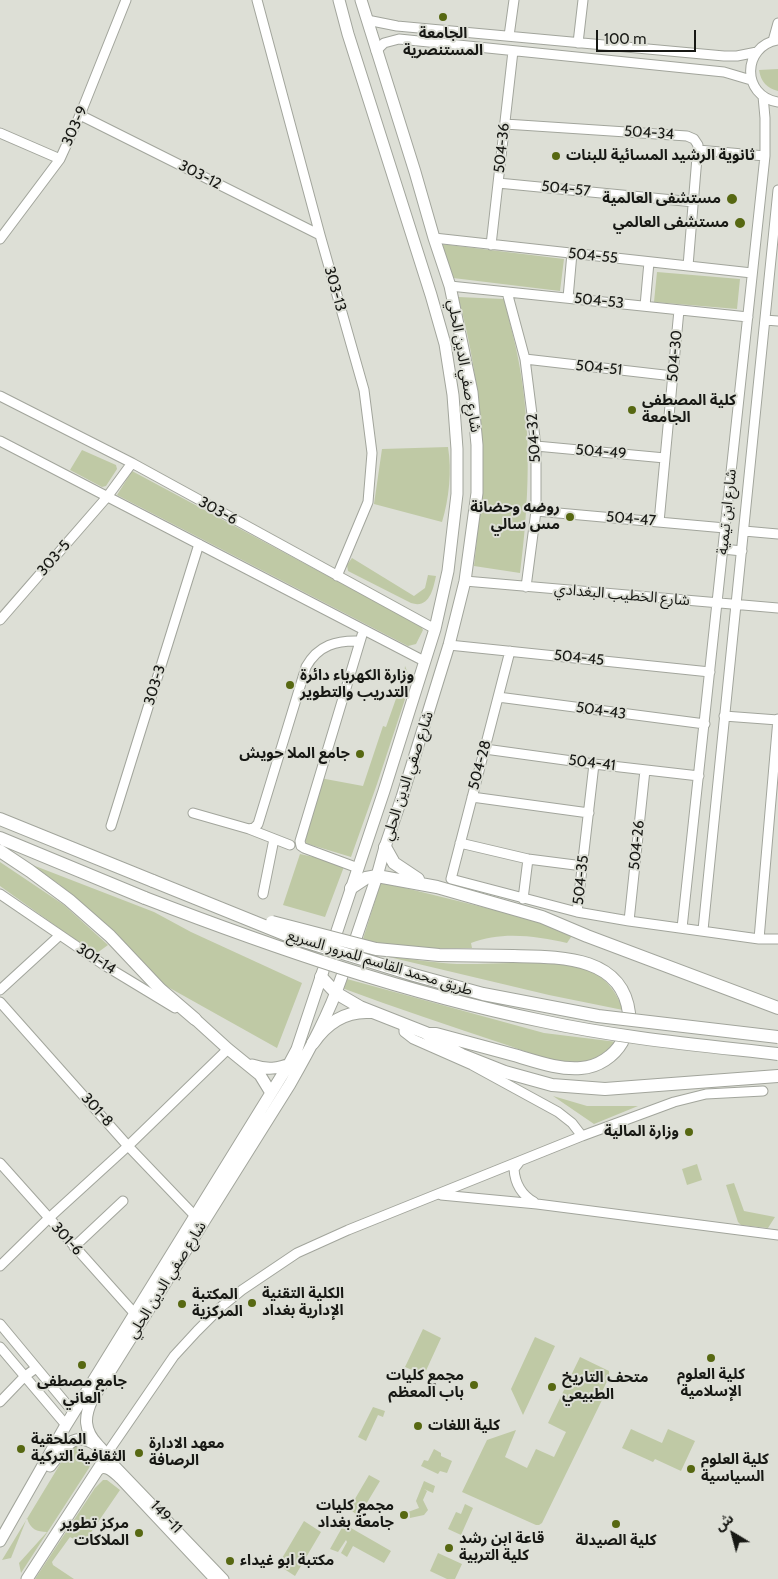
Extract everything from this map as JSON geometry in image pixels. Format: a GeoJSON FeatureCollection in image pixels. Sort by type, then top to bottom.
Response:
{"type":"FeatureCollection","features":[{"type":"Feature","properties":{"kind":"highway","name":"طريق محمد القاسم للمرور السريع"},"geometry":{"type":"LineString","coordinates":[[0,819],[294,938],[414,976],[483,994],[598,1016],[778,1037]]}},
{"type":"Feature","properties":{"kind":"highway","name":"طريق محمد القاسم للمرور السريع"},"geometry":{"type":"LineString","coordinates":[[0,838],[145,898],[291,953],[407,989],[543,1022],[654,1040],[778,1054]]}},
{"type":"Feature","properties":{"kind":"highway"},"geometry":{"type":"LineString","coordinates":[[385,847],[394,863],[402,870],[437,887]]}},
{"type":"Feature","properties":{"kind":"highway"},"geometry":{"type":"LineString","coordinates":[[0,851],[68,900],[110,936],[155,984],[194,1019]]}},
{"type":"Feature","properties":{"kind":"highway"},"geometry":{"type":"LineString","coordinates":[[351,888],[366,878],[377,876],[437,887],[542,917],[778,1008]]}},
{"type":"Feature","properties":{"kind":"highway"},"geometry":{"type":"LineString","coordinates":[[215,907],[376,949],[439,955],[513,956],[580,961],[596,966],[606,972],[624,993],[629,1013]]}},
{"type":"Feature","properties":{"kind":"highway"},"geometry":{"type":"LineString","coordinates":[[322,974],[336,993],[348,1001],[426,1034],[471,1058],[505,1072],[552,1085],[604,1089],[778,1076]]}},
{"type":"Feature","properties":{"kind":"highway"},"geometry":{"type":"LineString","coordinates":[[313,1043],[320,1034],[338,1019],[361,1011],[372,1012]]}},
{"type":"Feature","properties":{"kind":"highway"},"geometry":{"type":"LineString","coordinates":[[426,1034],[436,1034],[541,1063],[568,1068],[583,1068],[597,1064],[608,1057],[622,1042]]}},
{"type":"Feature","properties":{"kind":"main road","name":"شارع صفي الدين الحلي"},"geometry":{"type":"LineString","coordinates":[[336,934],[384,791],[435,629],[448,571],[457,494],[454,404],[445,344],[339,0]]}},
{"type":"Feature","properties":{"kind":"main road","name":"شارع صفي الدين الحلي"},"geometry":{"type":"LineString","coordinates":[[356,938],[449,644],[465,582],[477,493],[477,445],[472,392],[450,286],[361,0]]}},
{"type":"Feature","properties":{"kind":"main road"},"geometry":{"type":"LineString","coordinates":[[399,194],[419,187]]}},
{"type":"Feature","properties":{"kind":"main road"},"geometry":{"type":"LineString","coordinates":[[384,791],[402,797]]}},
{"type":"Feature","properties":{"kind":"main road","name":"شارع صفي الدين الحلي"},"geometry":{"type":"LineString","coordinates":[[0,1541],[66,1425],[289,1064],[322,974]]}},
{"type":"Feature","properties":{"kind":"main road","name":"شارع صفي الدين الحلي"},"geometry":{"type":"LineString","coordinates":[[104,1453],[90,1434],[86,1424],[86,1414],[92,1400],[290,1084],[313,1043],[342,976]]}},
{"type":"Feature","properties":{"kind":"main road"},"geometry":{"type":"LineString","coordinates":[[194,1019],[260,1074],[271,1093]]}},
{"type":"Feature","properties":{"kind":"main road"},"geometry":{"type":"LineString","coordinates":[[248,1064],[263,1069],[272,1069],[289,1064],[300,1058],[313,1043]]}},
{"type":"Feature","properties":{"kind":"main road"},"geometry":{"type":"LineString","coordinates":[[27,1579],[97,1471],[104,1453],[83,1439],[72,1441],[37,1478]]}},
{"type":"Feature","properties":{"kind":"street","name":"303-9"},"geometry":{"type":"LineString","coordinates":[[0,239],[60,159],[80,115],[126,0]]}},
{"type":"Feature","properties":{"kind":"street","name":"303-13"},"geometry":{"type":"LineString","coordinates":[[256,0],[364,390],[372,453],[368,502],[337,576]]}},
{"type":"Feature","properties":{"kind":"street"},"geometry":{"type":"LineString","coordinates":[[510,36],[514,0]]}},
{"type":"Feature","properties":{"kind":"street"},"geometry":{"type":"LineString","coordinates":[[578,43],[583,0]]}},
{"type":"Feature","properties":{"kind":"street"},"geometry":{"type":"LineString","coordinates":[[367,20],[424,28],[724,56],[757,52]]}},
{"type":"Feature","properties":{"kind":"street"},"geometry":{"type":"LineString","coordinates":[[778,23],[776,40],[764,45],[757,52],[752,60],[750,70],[751,80],[762,96],[778,102]]}},
{"type":"Feature","properties":{"kind":"street"},"geometry":{"type":"LineString","coordinates":[[424,28],[424,42]]}},
{"type":"Feature","properties":{"kind":"street"},"geometry":{"type":"LineString","coordinates":[[448,44],[449,30]]}},
{"type":"Feature","properties":{"kind":"street"},"geometry":{"type":"LineString","coordinates":[[376,51],[384,43],[394,39],[724,72],[751,80]]}},
{"type":"Feature","properties":{"kind":"street"},"geometry":{"type":"LineString","coordinates":[[552,55],[553,40]]}},
{"type":"Feature","properties":{"kind":"street","name":"504-36"},"geometry":{"type":"LineString","coordinates":[[492,245],[513,50]]}},
{"type":"Feature","properties":{"kind":"street","name":"شارع ابن تيمية"},"geometry":{"type":"LineString","coordinates":[[687,929],[704,724],[765,156],[765,118],[762,96]]}},
{"type":"Feature","properties":{"kind":"street","name":"303-12"},"geometry":{"type":"LineString","coordinates":[[80,115],[320,235]]}},
{"type":"Feature","properties":{"kind":"street","name":"504-34"},"geometry":{"type":"LineString","coordinates":[[505,124],[686,136],[694,139],[698,145],[698,150]]}},
{"type":"Feature","properties":{"kind":"street"},"geometry":{"type":"LineString","coordinates":[[0,134],[60,159]]}},
{"type":"Feature","properties":{"kind":"street"},"geometry":{"type":"LineString","coordinates":[[688,266],[698,150],[765,156]]}},
{"type":"Feature","properties":{"kind":"street","name":"504-57"},"geometry":{"type":"LineString","coordinates":[[498,183],[694,202]]}},
{"type":"Feature","properties":{"kind":"street","name":"شارع ابن تيمية"},"geometry":{"type":"LineString","coordinates":[[702,930],[765,320],[774,274],[778,190]]}},
{"type":"Feature","properties":{"kind":"street","name":"504-55"},"geometry":{"type":"LineString","coordinates":[[434,238],[752,273]]}},
{"type":"Feature","properties":{"kind":"street"},"geometry":{"type":"LineString","coordinates":[[568,298],[572,253]]}},
{"type":"Feature","properties":{"kind":"street"},"geometry":{"type":"LineString","coordinates":[[645,306],[649,262]]}},
{"type":"Feature","properties":{"kind":"street","name":"504-53"},"geometry":{"type":"LineString","coordinates":[[450,286],[748,317]]}},
{"type":"Feature","properties":{"kind":"street","name":"504-32"},"geometry":{"type":"LineString","coordinates":[[507,292],[525,359],[536,446],[536,511],[526,587]]}},
{"type":"Feature","properties":{"kind":"street","name":"504-30"},"geometry":{"type":"LineString","coordinates":[[659,522],[679,310]]}},
{"type":"Feature","properties":{"kind":"street"},"geometry":{"type":"LineString","coordinates":[[765,320],[778,321]]}},
{"type":"Feature","properties":{"kind":"street","name":"504-51"},"geometry":{"type":"LineString","coordinates":[[525,359],[673,376]]}},
{"type":"Feature","properties":{"kind":"street","name":"303-6"},"geometry":{"type":"LineString","coordinates":[[0,396],[132,463],[435,629]]}},
{"type":"Feature","properties":{"kind":"street"},"geometry":{"type":"LineString","coordinates":[[0,441],[424,662]]}},
{"type":"Feature","properties":{"kind":"street","name":"504-49"},"geometry":{"type":"LineString","coordinates":[[536,446],[665,458]]}},
{"type":"Feature","properties":{"kind":"street","name":"303-5"},"geometry":{"type":"LineString","coordinates":[[0,620],[107,497],[132,463]]}},
{"type":"Feature","properties":{"kind":"street","name":"504-47"},"geometry":{"type":"LineString","coordinates":[[536,511],[725,528]]}},
{"type":"Feature","properties":{"kind":"street"},"geometry":{"type":"LineString","coordinates":[[744,530],[778,534]]}},
{"type":"Feature","properties":{"kind":"street","name":"303-3"},"geometry":{"type":"LineString","coordinates":[[111,826],[199,544]]}},
{"type":"Feature","properties":{"kind":"street"},"geometry":{"type":"LineString","coordinates":[[723,549],[742,552]]}},
{"type":"Feature","properties":{"kind":"street","name":"شارع الخطيب البغدادي"},"geometry":{"type":"LineString","coordinates":[[465,582],[778,608]]}},
{"type":"Feature","properties":{"kind":"street"},"geometry":{"type":"LineString","coordinates":[[358,868],[304,848],[301,846],[300,841],[363,630]]}},
{"type":"Feature","properties":{"kind":"street"},"geometry":{"type":"LineString","coordinates":[[249,829],[254,828],[258,824],[306,667],[310,661],[331,644],[344,640],[360,641]]}},
{"type":"Feature","properties":{"kind":"street","name":"504-45"},"geometry":{"type":"LineString","coordinates":[[449,644],[710,672]]}},
{"type":"Feature","properties":{"kind":"street","name":"504-28"},"geometry":{"type":"LineString","coordinates":[[510,651],[450,879],[523,899]]}},
{"type":"Feature","properties":{"kind":"street","name":"504-43"},"geometry":{"type":"LineString","coordinates":[[498,697],[704,724]]}},
{"type":"Feature","properties":{"kind":"street"},"geometry":{"type":"LineString","coordinates":[[724,716],[778,720],[776,770],[759,939]]}},
{"type":"Feature","properties":{"kind":"street","name":"504-41"},"geometry":{"type":"LineString","coordinates":[[485,748],[594,764],[699,776]]}},
{"type":"Feature","properties":{"kind":"street","name":"504-35"},"geometry":{"type":"LineString","coordinates":[[594,764],[578,912],[629,921],[778,940]]}},
{"type":"Feature","properties":{"kind":"street","name":"504-26"},"geometry":{"type":"LineString","coordinates":[[629,921],[645,770]]}},
{"type":"Feature","properties":{"kind":"street"},"geometry":{"type":"LineString","coordinates":[[472,797],[588,813]]}},
{"type":"Feature","properties":{"kind":"street"},"geometry":{"type":"LineString","coordinates":[[193,813],[249,829],[290,845]]}},
{"type":"Feature","properties":{"kind":"street"},"geometry":{"type":"LineString","coordinates":[[262,894],[274,839]]}},
{"type":"Feature","properties":{"kind":"street"},"geometry":{"type":"LineString","coordinates":[[460,843],[528,859],[582,866]]}},
{"type":"Feature","properties":{"kind":"street"},"geometry":{"type":"LineString","coordinates":[[528,859],[523,899],[578,912]]}},
{"type":"Feature","properties":{"kind":"street","name":"301-14"},"geometry":{"type":"LineString","coordinates":[[0,894],[104,965],[194,1019]]}},
{"type":"Feature","properties":{"kind":"street"},"geometry":{"type":"LineString","coordinates":[[0,990],[60,935]]}},
{"type":"Feature","properties":{"kind":"street","name":"301-8"},"geometry":{"type":"LineString","coordinates":[[0,1002],[128,1146],[195,1216]]}},
{"type":"Feature","properties":{"kind":"street"},"geometry":{"type":"LineString","coordinates":[[404,1026],[404,1032],[413,1039],[472,1065],[558,1112],[572,1123],[582,1136]]}},
{"type":"Feature","properties":{"kind":"street"},"geometry":{"type":"LineString","coordinates":[[0,1266],[48,1218],[128,1146],[228,1049]]}},
{"type":"Feature","properties":{"kind":"street"},"geometry":{"type":"LineString","coordinates":[[104,1453],[174,1356],[221,1307],[242,1290],[297,1253],[348,1230],[582,1136],[692,1096],[763,1091]]}},
{"type":"Feature","properties":{"kind":"street"},"geometry":{"type":"LineString","coordinates":[[520,1161],[514,1170],[517,1185],[523,1194],[537,1204]]}},
{"type":"Feature","properties":{"kind":"street","name":"301-6"},"geometry":{"type":"LineString","coordinates":[[0,1163],[134,1314]]}},
{"type":"Feature","properties":{"kind":"street"},"geometry":{"type":"LineString","coordinates":[[438,1195],[537,1204],[778,1235]]}},
{"type":"Feature","properties":{"kind":"street"},"geometry":{"type":"LineString","coordinates":[[74,1246],[124,1201]]}},
{"type":"Feature","properties":{"kind":"street"},"geometry":{"type":"LineString","coordinates":[[0,1324],[74,1413]]}},
{"type":"Feature","properties":{"kind":"street"},"geometry":{"type":"LineString","coordinates":[[0,1347],[66,1425]]}},
{"type":"Feature","properties":{"kind":"street"},"geometry":{"type":"LineString","coordinates":[[0,1402],[24,1377],[36,1368]]}},
{"type":"Feature","properties":{"kind":"street","name":"149-11"},"geometry":{"type":"LineString","coordinates":[[104,1453],[224,1579]]}},
{"type":"Feature","properties":{"kind":"street","name":"149-11"},"geometry":{"type":"LineString","coordinates":[[97,1471],[101,1468],[107,1468],[120,1479],[214,1579]]}},
{"type":"Feature","properties":{"kind":"green space"},"geometry":{"type":"Polygon","coordinates":[[[778,69],[778,91],[765,84],[759,70],[778,69]]]}},
{"type":"Feature","properties":{"kind":"green space"},"geometry":{"type":"Polygon","coordinates":[[[441,244],[564,259],[560,291],[453,278],[441,244]]]}},
{"type":"Feature","properties":{"kind":"green space"},"geometry":{"type":"Polygon","coordinates":[[[657,272],[740,279],[737,309],[654,302],[657,272]]]}},
{"type":"Feature","properties":{"kind":"green space"},"geometry":{"type":"Polygon","coordinates":[[[458,297],[504,299],[516,347],[526,416],[528,468],[520,573],[474,566],[480,497],[480,431],[473,365],[458,297]]]}},
{"type":"Feature","properties":{"kind":"green space"},"geometry":{"type":"Polygon","coordinates":[[[448,447],[449,485],[442,522],[374,504],[382,449],[448,447]]]}},
{"type":"Feature","properties":{"kind":"green space"},"geometry":{"type":"Polygon","coordinates":[[[82,450],[116,465],[117,469],[106,486],[102,487],[70,470],[82,450]]]}},
{"type":"Feature","properties":{"kind":"green space"},"geometry":{"type":"Polygon","coordinates":[[[132,471],[421,626],[423,630],[416,644],[408,646],[117,495],[132,471]]]}},
{"type":"Feature","properties":{"kind":"green space"},"geometry":{"type":"Polygon","coordinates":[[[352,558],[414,596],[425,588],[428,575],[436,576],[432,592],[426,601],[417,604],[411,603],[348,571],[347,565],[352,558]]]}},
{"type":"Feature","properties":{"kind":"green space"},"geometry":{"type":"Polygon","coordinates":[[[405,666],[411,681],[351,857],[305,843],[320,778],[363,786],[383,726],[386,727],[404,676],[405,666]]]}},
{"type":"Feature","properties":{"kind":"green space"},"geometry":{"type":"Polygon","coordinates":[[[300,854],[345,864],[325,917],[283,905],[300,854]]]}},
{"type":"Feature","properties":{"kind":"green space"},"geometry":{"type":"Polygon","coordinates":[[[0,862],[64,905],[108,945],[97,953],[84,946],[0,886],[0,862]]]}},
{"type":"Feature","properties":{"kind":"green space"},"geometry":{"type":"Polygon","coordinates":[[[30,864],[154,912],[191,932],[302,983],[277,1048],[159,982],[84,906],[59,884],[30,864]]]}},
{"type":"Feature","properties":{"kind":"green space"},"geometry":{"type":"Polygon","coordinates":[[[381,882],[535,920],[573,934],[567,943],[544,938],[507,936],[483,939],[471,943],[472,948],[403,947],[376,943],[363,939],[381,882]]]}},
{"type":"Feature","properties":{"kind":"green space"},"geometry":{"type":"Polygon","coordinates":[[[389,957],[457,964],[547,963],[581,967],[593,972],[608,984],[615,993],[623,1010],[549,995],[389,957]]]}},
{"type":"Feature","properties":{"kind":"green space"},"geometry":{"type":"Polygon","coordinates":[[[347,979],[544,1033],[617,1042],[592,1059],[566,1063],[443,1024],[342,988],[347,979]]]}},
{"type":"Feature","properties":{"kind":"green space"},"geometry":{"type":"Polygon","coordinates":[[[553,1096],[587,1106],[638,1106],[594,1124],[553,1096]]]}},
{"type":"Feature","properties":{"kind":"green space"},"geometry":{"type":"Polygon","coordinates":[[[697,1164],[702,1180],[687,1185],[682,1169],[697,1164]]]}},
{"type":"Feature","properties":{"kind":"green space"},"geometry":{"type":"Polygon","coordinates":[[[734,1183],[744,1211],[775,1217],[768,1228],[741,1225],[738,1222],[726,1185],[734,1183]]]}},
{"type":"Feature","properties":{"kind":"green space"},"geometry":{"type":"Polygon","coordinates":[[[423,1329],[441,1338],[424,1375],[405,1367],[423,1329]]]}},
{"type":"Feature","properties":{"kind":"green space"},"geometry":{"type":"Polygon","coordinates":[[[535,1337],[555,1346],[523,1415],[511,1389],[535,1337]]]}},
{"type":"Feature","properties":{"kind":"green space"},"geometry":{"type":"Polygon","coordinates":[[[580,1357],[609,1371],[609,1377],[600,1396],[603,1398],[542,1523],[536,1525],[462,1492],[487,1440],[516,1430],[505,1457],[527,1468],[536,1449],[554,1457],[566,1432],[548,1423],[580,1357]]]}},
{"type":"Feature","properties":{"kind":"green space"},"geometry":{"type":"Polygon","coordinates":[[[373,1407],[385,1411],[383,1417],[378,1415],[366,1441],[358,1437],[373,1407]]]}},
{"type":"Feature","properties":{"kind":"green space"},"geometry":{"type":"Polygon","coordinates":[[[631,1429],[662,1443],[668,1429],[695,1441],[681,1471],[655,1459],[653,1462],[622,1448],[631,1429]]]}},
{"type":"Feature","properties":{"kind":"green space"},"geometry":{"type":"Polygon","coordinates":[[[71,1446],[77,1447],[91,1463],[89,1468],[21,1573],[19,1563],[47,1532],[34,1529],[27,1518],[71,1446]]]}},
{"type":"Feature","properties":{"kind":"green space"},"geometry":{"type":"Polygon","coordinates":[[[434,1449],[441,1453],[441,1456],[452,1461],[447,1473],[440,1471],[438,1474],[421,1466],[424,1460],[428,1461],[434,1449]]]}},
{"type":"Feature","properties":{"kind":"green space"},"geometry":{"type":"Polygon","coordinates":[[[369,1475],[380,1481],[359,1516],[349,1509],[369,1475]]]}},
{"type":"Feature","properties":{"kind":"green space"},"geometry":{"type":"Polygon","coordinates":[[[103,1480],[107,1480],[120,1490],[85,1541],[81,1543],[70,1537],[52,1562],[53,1565],[74,1579],[35,1579],[95,1488],[103,1480]]]}},
{"type":"Feature","properties":{"kind":"green space"},"geometry":{"type":"Polygon","coordinates":[[[424,1481],[435,1486],[433,1493],[424,1489],[427,1491],[423,1500],[428,1510],[424,1515],[410,1518],[408,1512],[419,1508],[416,1501],[424,1481]]]}},
{"type":"Feature","properties":{"kind":"green space"},"geometry":{"type":"Polygon","coordinates":[[[465,1504],[473,1508],[461,1535],[448,1529],[456,1512],[461,1514],[465,1504]]]}},
{"type":"Feature","properties":{"kind":"green space"},"geometry":{"type":"Polygon","coordinates":[[[26,1520],[11,1558],[2,1560],[26,1520]]]}},
{"type":"Feature","properties":{"kind":"green space"},"geometry":{"type":"Polygon","coordinates":[[[304,1521],[321,1532],[295,1576],[278,1565],[304,1521]]]}},
{"type":"Feature","properties":{"kind":"green space"},"geometry":{"type":"Polygon","coordinates":[[[344,1524],[391,1551],[384,1563],[353,1546],[347,1557],[341,1553],[347,1542],[346,1540],[338,1552],[330,1549],[344,1524]]]}},
{"type":"Feature","properties":{"kind":"green space"},"geometry":{"type":"Polygon","coordinates":[[[438,1553],[462,1564],[455,1579],[447,1579],[430,1571],[438,1553]]]}},
{"type":"Feature","properties":{"kind":"place","name":"الجامعة المستنصرية"},"geometry":{"type":"Point","coordinates":[443,17]}},
{"type":"Feature","properties":{"kind":"place","name":"ثانوية الرشيد المسائية للبنات"},"geometry":{"type":"Point","coordinates":[556,156]}},
{"type":"Feature","properties":{"kind":"place","name":"مستشفى العالمية"},"geometry":{"type":"Point","coordinates":[732,199]}},
{"type":"Feature","properties":{"kind":"place","name":"مستشفى العالمي"},"geometry":{"type":"Point","coordinates":[740,223]}},
{"type":"Feature","properties":{"kind":"place","name":"كلية المصطفى الجامعة"},"geometry":{"type":"Point","coordinates":[632,410]}},
{"type":"Feature","properties":{"kind":"place","name":"روضه وحضانة مس سالي"},"geometry":{"type":"Point","coordinates":[570,517]}},
{"type":"Feature","properties":{"kind":"place","name":"وزارة الكهرباء دائرة التدريب والتطوير"},"geometry":{"type":"Point","coordinates":[290,685]}},
{"type":"Feature","properties":{"kind":"place","name":"جامع الملا حويش"},"geometry":{"type":"Point","coordinates":[360,754]}},
{"type":"Feature","properties":{"kind":"place","name":"وزارة المالية"},"geometry":{"type":"Point","coordinates":[689,1132]}},
{"type":"Feature","properties":{"kind":"place","name":"الكلية التقنية الإدارية بغداد"},"geometry":{"type":"Point","coordinates":[252,1303]}},
{"type":"Feature","properties":{"kind":"place","name":"المكتبة المركزية"},"geometry":{"type":"Point","coordinates":[182,1304]}},
{"type":"Feature","properties":{"kind":"place","name":"كلية العلوم الإسلامية"},"geometry":{"type":"Point","coordinates":[711,1358]}},
{"type":"Feature","properties":{"kind":"place","name":"جامع مصطفى العاني"},"geometry":{"type":"Point","coordinates":[82,1365]}},
{"type":"Feature","properties":{"kind":"place","name":"مجمع كليات باب المعظم"},"geometry":{"type":"Point","coordinates":[474,1385]}},
{"type":"Feature","properties":{"kind":"place","name":"متحف التاريخ الطبيعي"},"geometry":{"type":"Point","coordinates":[552,1387]}},
{"type":"Feature","properties":{"kind":"place","name":"كلية اللغات"},"geometry":{"type":"Point","coordinates":[418,1426]}},
{"type":"Feature","properties":{"kind":"place","name":"الملحقية الثقافية التركية"},"geometry":{"type":"Point","coordinates":[21,1449]}},
{"type":"Feature","properties":{"kind":"place","name":"معهد الادارة الرصافة"},"geometry":{"type":"Point","coordinates":[139,1453]}},
{"type":"Feature","properties":{"kind":"place","name":"كلية العلوم السياسية"},"geometry":{"type":"Point","coordinates":[691,1469]}},
{"type":"Feature","properties":{"kind":"place","name":"مجمع كليات جامعة بغداد"},"geometry":{"type":"Point","coordinates":[404,1515]}},
{"type":"Feature","properties":{"kind":"place","name":"كلية الصيدلة"},"geometry":{"type":"Point","coordinates":[616,1524]}},
{"type":"Feature","properties":{"kind":"place","name":"مركز تطوير الملاكات"},"geometry":{"type":"Point","coordinates":[139,1533]}},
{"type":"Feature","properties":{"kind":"place","name":"قاعة ابن رشد كلية التربية"},"geometry":{"type":"Point","coordinates":[449,1548]}},
{"type":"Feature","properties":{"kind":"place","name":"مكتبة ابو غيداء"},"geometry":{"type":"Point","coordinates":[230,1561]}}]}
